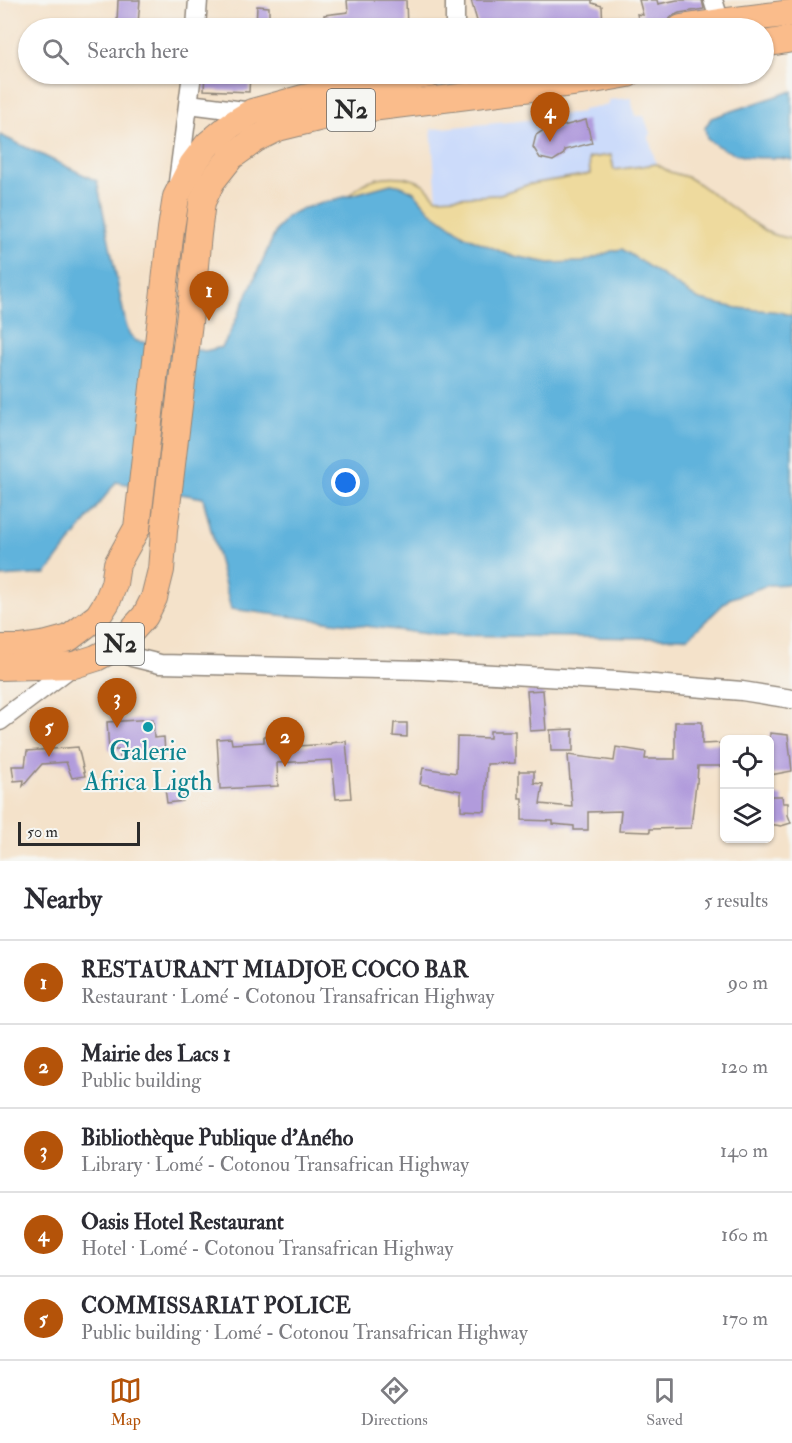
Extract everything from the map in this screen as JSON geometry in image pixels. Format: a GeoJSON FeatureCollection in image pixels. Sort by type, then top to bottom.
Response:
{"type":"FeatureCollection","features":[{"type":"Feature","properties":{"kind":"highway"},"geometry":{"type":"LineString","coordinates":[[702,18],[717,11],[792,13]]}},
{"type":"Feature","properties":{"kind":"highway"},"geometry":{"type":"LineString","coordinates":[[774,42],[792,39]]}},
{"type":"Feature","properties":{"kind":"highway","name":"N2"},"geometry":{"type":"LineString","coordinates":[[0,648],[47,644],[69,638],[98,616],[114,584],[117,564],[137,528],[171,229],[176,197],[192,165],[208,144],[231,125],[252,112],[303,98],[377,84]]}},
{"type":"Feature","properties":{"kind":"highway","name":"N2"},"geometry":{"type":"LineString","coordinates":[[0,667],[74,665],[96,658],[117,647],[145,616],[154,598],[161,570],[202,202],[212,181],[231,157],[256,139],[278,128],[347,111],[564,84]]}},
{"type":"Feature","properties":{"kind":"street"},"geometry":{"type":"LineString","coordinates":[[197,18],[198,0]]}},
{"type":"Feature","properties":{"kind":"street"},"geometry":{"type":"LineString","coordinates":[[454,0],[455,18]]}},
{"type":"Feature","properties":{"kind":"street"},"geometry":{"type":"LineString","coordinates":[[176,197],[191,84]]}},
{"type":"Feature","properties":{"kind":"street"},"geometry":{"type":"LineString","coordinates":[[189,104],[252,112]]}},
{"type":"Feature","properties":{"kind":"street"},"geometry":{"type":"LineString","coordinates":[[117,647],[132,657],[160,664],[433,670],[742,691],[792,699]]}},
{"type":"Feature","properties":{"kind":"street"},"geometry":{"type":"LineString","coordinates":[[0,721],[74,665]]}},
{"type":"Feature","properties":{"kind":"shaded area"},"geometry":{"type":"Polygon","coordinates":[[[631,98],[635,116],[644,116],[656,164],[614,170],[589,158],[590,173],[530,184],[497,195],[437,198],[431,129],[519,121],[582,112],[582,109],[608,105],[608,100],[631,98]]]}},
{"type":"Feature","properties":{"kind":"sand"},"geometry":{"type":"Polygon","coordinates":[[[611,155],[614,170],[656,164],[699,184],[771,234],[792,239],[792,316],[780,312],[737,308],[699,300],[622,249],[583,262],[549,263],[509,255],[465,236],[430,211],[414,192],[391,184],[348,196],[370,181],[393,176],[409,178],[423,184],[437,198],[497,195],[530,184],[590,174],[589,158],[611,155]]]}},
{"type":"Feature","properties":{"kind":"water"},"geometry":{"type":"Polygon","coordinates":[[[792,91],[792,160],[742,156],[721,148],[707,139],[705,128],[711,118],[792,91]]]}},
{"type":"Feature","properties":{"kind":"water"},"geometry":{"type":"Polygon","coordinates":[[[0,135],[97,181],[126,325],[136,341],[205,351],[222,347],[276,231],[286,217],[301,209],[391,184],[414,192],[430,211],[465,236],[509,255],[549,263],[583,262],[622,249],[699,300],[737,308],[780,312],[792,316],[792,584],[768,585],[729,599],[688,638],[435,635],[231,609],[203,498],[116,482],[46,574],[0,577],[0,135]]]}},
{"type":"Feature","properties":{"kind":"building"},"geometry":{"type":"Polygon","coordinates":[[[118,0],[140,0],[138,18],[117,18],[118,0]]]}},
{"type":"Feature","properties":{"kind":"building"},"geometry":{"type":"Polygon","coordinates":[[[347,0],[406,0],[407,18],[324,18],[324,15],[348,12],[347,0]]]}},
{"type":"Feature","properties":{"kind":"building"},"geometry":{"type":"Polygon","coordinates":[[[471,0],[592,0],[592,3],[602,6],[603,18],[476,18],[471,0]]]}},
{"type":"Feature","properties":{"kind":"building"},"geometry":{"type":"Polygon","coordinates":[[[639,0],[657,0],[658,4],[677,0],[702,0],[704,9],[679,13],[670,18],[638,18],[637,14],[643,15],[639,0]]]}},
{"type":"Feature","properties":{"kind":"building"},"geometry":{"type":"Polygon","coordinates":[[[257,6],[269,7],[269,18],[256,18],[257,6]]]}},
{"type":"Feature","properties":{"kind":"building"},"geometry":{"type":"Polygon","coordinates":[[[204,84],[249,84],[249,92],[204,90],[204,84]]]}},
{"type":"Feature","properties":{"kind":"building"},"geometry":{"type":"Polygon","coordinates":[[[586,120],[592,143],[564,150],[564,154],[553,161],[540,158],[533,147],[536,135],[547,128],[552,129],[586,120]]]}},
{"type":"Feature","properties":{"kind":"building"},"geometry":{"type":"Polygon","coordinates":[[[543,690],[546,730],[530,731],[527,691],[543,690]]]}},
{"type":"Feature","properties":{"kind":"building"},"geometry":{"type":"Polygon","coordinates":[[[153,719],[154,738],[164,737],[165,755],[120,757],[120,750],[109,750],[107,722],[153,719]]]}},
{"type":"Feature","properties":{"kind":"building"},"geometry":{"type":"Polygon","coordinates":[[[675,722],[702,722],[702,744],[720,743],[720,766],[698,766],[691,828],[650,829],[650,832],[619,831],[621,811],[588,812],[588,830],[574,830],[574,826],[553,824],[553,821],[522,820],[519,771],[534,771],[534,783],[543,784],[540,804],[572,807],[568,755],[614,761],[616,747],[646,752],[645,759],[675,759],[675,722]]]}},
{"type":"Feature","properties":{"kind":"building"},"geometry":{"type":"Polygon","coordinates":[[[394,723],[407,723],[407,737],[393,736],[394,723]]]}},
{"type":"Feature","properties":{"kind":"building"},"geometry":{"type":"Polygon","coordinates":[[[573,729],[573,751],[551,751],[550,730],[573,729]]]}},
{"type":"Feature","properties":{"kind":"building"},"geometry":{"type":"Polygon","coordinates":[[[490,731],[515,731],[515,763],[487,764],[485,811],[461,810],[461,791],[420,784],[423,768],[456,773],[457,737],[490,738],[490,731]]]}},
{"type":"Feature","properties":{"kind":"building"},"geometry":{"type":"Polygon","coordinates":[[[770,733],[788,735],[792,771],[774,774],[774,735],[770,733]]]}},
{"type":"Feature","properties":{"kind":"building"},"geometry":{"type":"Polygon","coordinates":[[[279,735],[280,747],[346,741],[351,798],[336,799],[332,760],[277,763],[278,786],[220,789],[217,739],[231,738],[232,744],[264,742],[264,736],[279,735]]]}},
{"type":"Feature","properties":{"kind":"building"},"geometry":{"type":"Polygon","coordinates":[[[78,747],[85,776],[72,778],[66,762],[42,764],[23,786],[24,780],[14,781],[12,766],[25,766],[27,751],[78,747]]]}},
{"type":"Feature","properties":{"kind":"building"},"geometry":{"type":"Polygon","coordinates":[[[182,787],[183,801],[167,803],[165,788],[182,787]]]}},
{"type":"Feature","properties":{"kind":"building"},"geometry":{"type":"Polygon","coordinates":[[[774,796],[782,796],[783,803],[788,803],[791,823],[781,826],[774,825],[774,796]]]}},
{"type":"Feature","properties":{"kind":"place","name":"Oasis Hotel Restaurant"},"geometry":{"type":"Point","coordinates":[550,142]}},
{"type":"Feature","properties":{"kind":"place","name":"RESTAURANT MIADJOE COCO BAR"},"geometry":{"type":"Point","coordinates":[209,321]}},
{"type":"Feature","properties":{"kind":"place","name":"Galerie Africa Ligth"},"geometry":{"type":"Point","coordinates":[148,727]}},
{"type":"Feature","properties":{"kind":"place","name":"Bibliothèque Publique d'Aného"},"geometry":{"type":"Point","coordinates":[117,728]}},
{"type":"Feature","properties":{"kind":"place","name":"COMMISSARIAT POLICE"},"geometry":{"type":"Point","coordinates":[49,757]}},
{"type":"Feature","properties":{"kind":"place","name":"Mairie des Lacs 1"},"geometry":{"type":"Point","coordinates":[285,767]}}]}
